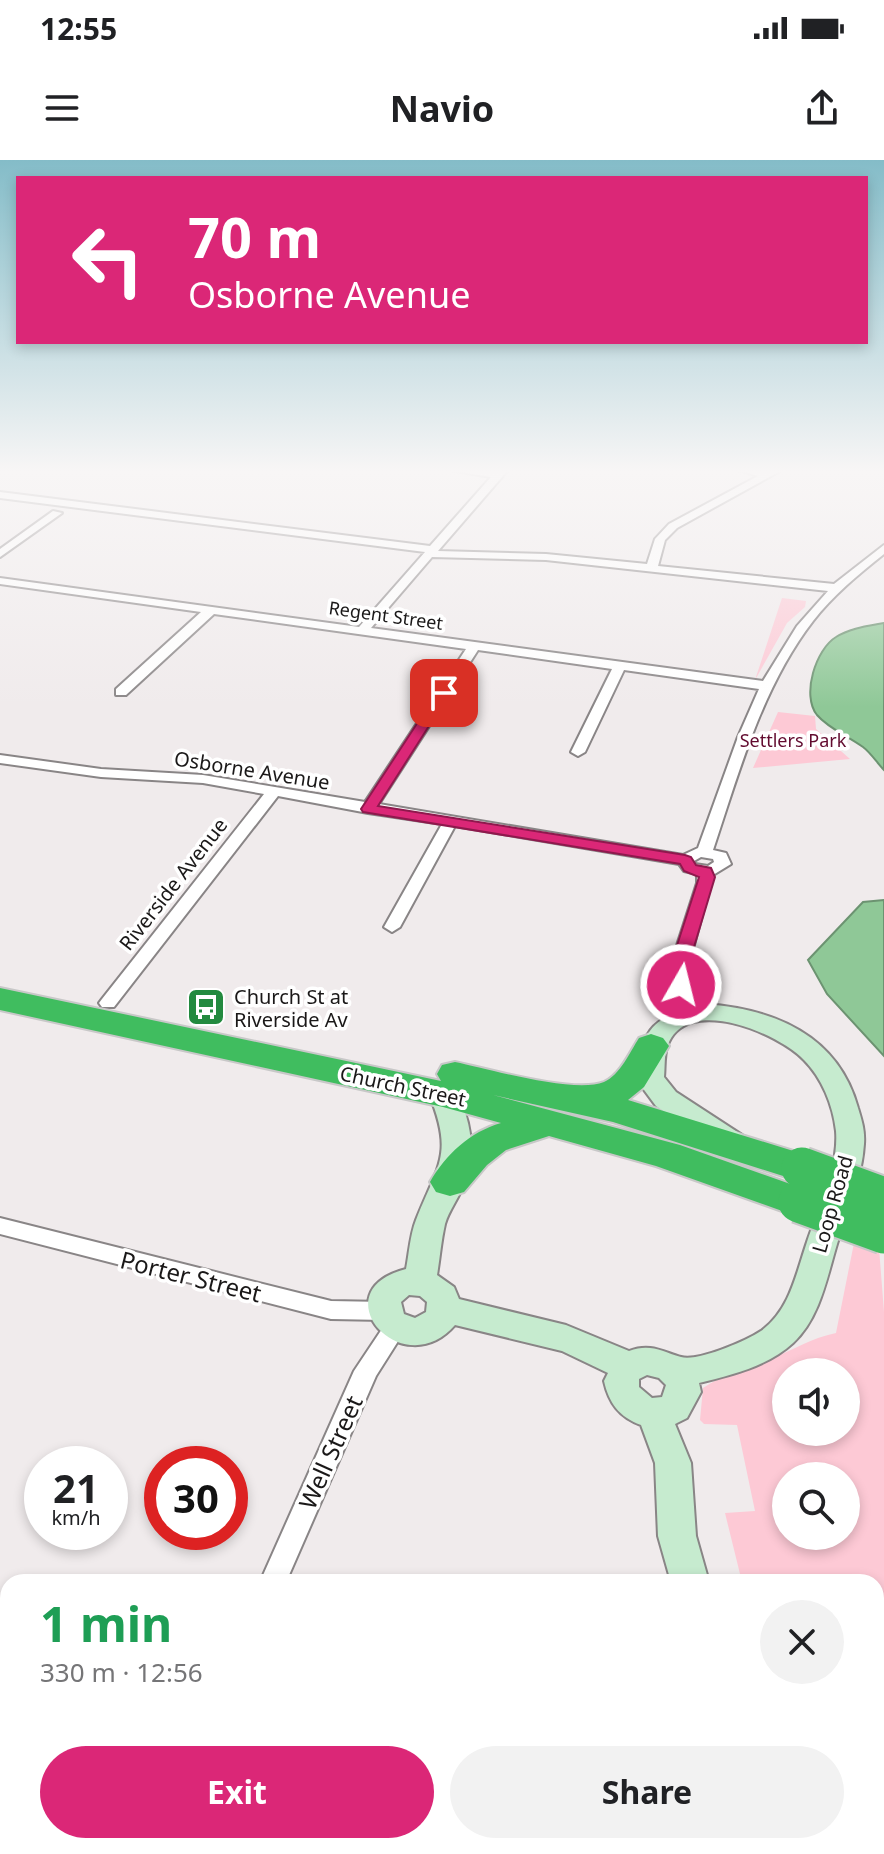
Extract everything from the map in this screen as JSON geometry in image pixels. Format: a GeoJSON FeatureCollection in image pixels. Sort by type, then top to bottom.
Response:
{"type":"FeatureCollection","features":[{"type":"Feature","properties":{"kind":"highway","name":"Church Street"},"geometry":{"type":"LineString","coordinates":[[0,979],[554,1109],[666,1155],[801,1185]]}},
{"type":"Feature","properties":{"kind":"highway","name":"Church Street"},"geometry":{"type":"LineString","coordinates":[[0,999],[443,1094],[658,1122],[739,1146],[801,1185]]}},
{"type":"Feature","properties":{"kind":"highway"},"geometry":{"type":"LineString","coordinates":[[450,1182],[474,1152],[489,1141],[554,1109],[592,1097],[618,1093],[629,1084],[651,1046]]}},
{"type":"Feature","properties":{"kind":"highway"},"geometry":{"type":"LineString","coordinates":[[801,1185],[884,1198]]}},
{"type":"Feature","properties":{"kind":"highway"},"geometry":{"type":"LineString","coordinates":[[801,1185],[884,1233]]}},
{"type":"Feature","properties":{"kind":"main road","name":"Loop Road"},"geometry":{"type":"LineString","coordinates":[[651,1046],[671,1025],[694,1015],[734,1012],[766,1020],[794,1036],[829,1073],[844,1104],[850,1134],[836,1198],[804,1298],[794,1319],[780,1336],[763,1347],[741,1357],[678,1374]]}},
{"type":"Feature","properties":{"kind":"main road"},"geometry":{"type":"LineString","coordinates":[[651,1046],[650,1079],[658,1092],[739,1146]]}},
{"type":"Feature","properties":{"kind":"main road"},"geometry":{"type":"LineString","coordinates":[[420,1282],[430,1222],[450,1182],[458,1136],[443,1094]]}},
{"type":"Feature","properties":{"kind":"main road"},"geometry":{"type":"LineString","coordinates":[[405,1282],[420,1282],[439,1291],[445,1309],[439,1321],[427,1329],[411,1331],[390,1319],[384,1299],[392,1289],[405,1282]]}},
{"type":"Feature","properties":{"kind":"main road"},"geometry":{"type":"LineString","coordinates":[[445,1309],[585,1346],[616,1359],[627,1368]]}},
{"type":"Feature","properties":{"kind":"main road"},"geometry":{"type":"LineString","coordinates":[[644,1360],[659,1361],[678,1374],[683,1385],[681,1401],[667,1412],[654,1414],[634,1407],[626,1399],[621,1382],[627,1368],[644,1360]]}},
{"type":"Feature","properties":{"kind":"main road"},"geometry":{"type":"LineString","coordinates":[[654,1414],[673,1463],[677,1536],[688,1574]]}},
{"type":"Feature","properties":{"kind":"street"},"geometry":{"type":"LineString","coordinates":[[332,549],[369,554],[520,555],[836,588]]}},
{"type":"Feature","properties":{"kind":"street"},"geometry":{"type":"LineString","coordinates":[[369,554],[373,549]]}},
{"type":"Feature","properties":{"kind":"street"},"geometry":{"type":"LineString","coordinates":[[401,549],[428,555]]}},
{"type":"Feature","properties":{"kind":"street"},"geometry":{"type":"LineString","coordinates":[[363,630],[433,549]]}},
{"type":"Feature","properties":{"kind":"street"},"geometry":{"type":"LineString","coordinates":[[652,567],[657,549]]}},
{"type":"Feature","properties":{"kind":"street"},"geometry":{"type":"LineString","coordinates":[[704,852],[767,686],[801,629],[836,588],[883,549]]}},
{"type":"Feature","properties":{"kind":"street","name":"Regent Street"},"geometry":{"type":"LineString","coordinates":[[0,581],[767,686]]}},
{"type":"Feature","properties":{"kind":"street"},"geometry":{"type":"LineString","coordinates":[[121,692],[212,609]]}},
{"type":"Feature","properties":{"kind":"street"},"geometry":{"type":"LineString","coordinates":[[368,809],[474,646]]}},
{"type":"Feature","properties":{"kind":"street"},"geometry":{"type":"LineString","coordinates":[[578,752],[620,666]]}},
{"type":"Feature","properties":{"kind":"street","name":"Osborne Avenue"},"geometry":{"type":"LineString","coordinates":[[0,759],[101,773],[203,779],[685,860]]}},
{"type":"Feature","properties":{"kind":"street","name":"Riverside Avenue"},"geometry":{"type":"LineString","coordinates":[[108,1003],[273,792]]}},
{"type":"Feature","properties":{"kind":"street"},"geometry":{"type":"LineString","coordinates":[[392,927],[450,822]]}},
{"type":"Feature","properties":{"kind":"street"},"geometry":{"type":"LineString","coordinates":[[704,852],[715,854],[724,861],[721,867],[705,872],[690,868],[685,860],[690,855],[704,852]]}},
{"type":"Feature","properties":{"kind":"street"},"geometry":{"type":"LineString","coordinates":[[681,985],[679,967],[705,883],[705,872]]}},
{"type":"Feature","properties":{"kind":"street","name":"Porter Street"},"geometry":{"type":"LineString","coordinates":[[0,1226],[323,1309],[390,1319]]}},
{"type":"Feature","properties":{"kind":"street","name":"Well Street"},"geometry":{"type":"LineString","coordinates":[[277,1574],[390,1319]]}},
{"type":"Feature","properties":{"kind":"green space"},"geometry":{"type":"Polygon","coordinates":[[[782,598],[806,601],[805,607],[787,623],[755,680],[782,598]]]}},
{"type":"Feature","properties":{"kind":"green space","name":"Settlers Park"},"geometry":{"type":"Polygon","coordinates":[[[778,712],[815,716],[816,729],[850,759],[753,768],[778,712]]]}},
{"type":"Feature","properties":{"kind":"green space"},"geometry":{"type":"Polygon","coordinates":[[[855,1238],[879,1248],[884,1312],[884,1574],[740,1574],[725,1513],[755,1511],[737,1425],[704,1424],[700,1420],[703,1388],[772,1358],[772,1446],[860,1446],[860,1358],[773,1358],[836,1333],[855,1238]]]}},
{"type":"Feature","properties":{"kind":"shaded area"},"geometry":{"type":"Polygon","coordinates":[[[884,623],[884,770],[863,747],[817,715],[810,696],[813,673],[822,651],[829,643],[847,631],[884,623]]]}},
{"type":"Feature","properties":{"kind":"shaded area"},"geometry":{"type":"Polygon","coordinates":[[[884,900],[884,1056],[827,994],[808,960],[863,902],[884,900]]]}},
{"type":"Feature","properties":{"kind":"place","name":"Church St at Riverside Av"},"geometry":{"type":"Point","coordinates":[206,1007]}},
{"type":"Feature","properties":{"kind":"route"},"geometry":{"type":"LineString","coordinates":[[444,693],[368,809],[685,860],[687,866],[705,872],[707,877],[679,967],[681,985]]}}]}
